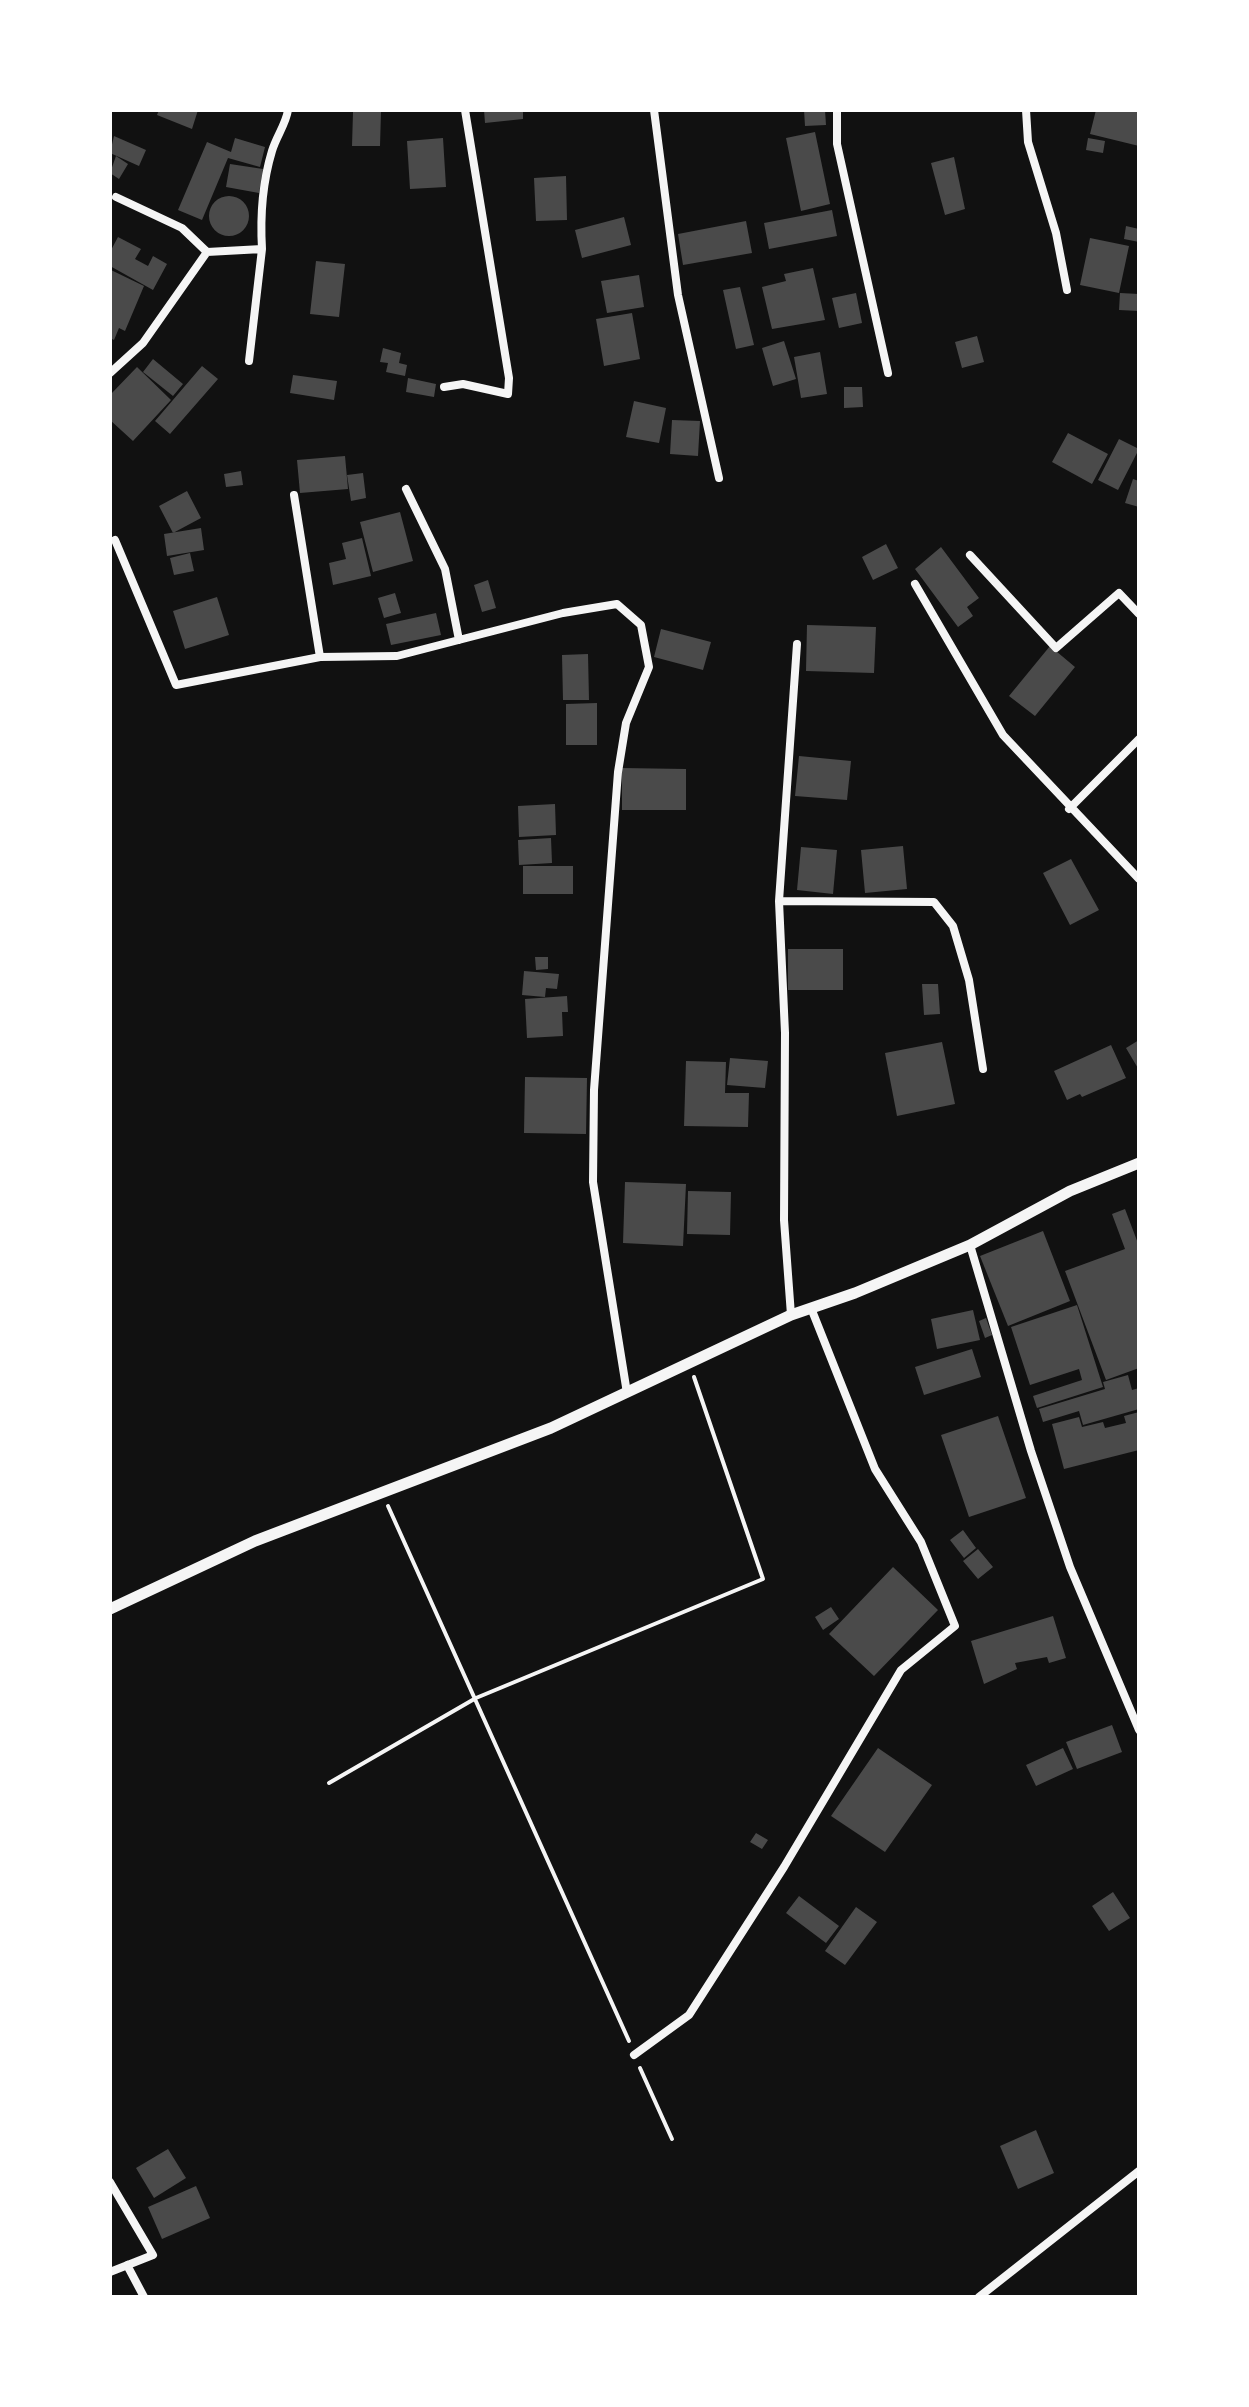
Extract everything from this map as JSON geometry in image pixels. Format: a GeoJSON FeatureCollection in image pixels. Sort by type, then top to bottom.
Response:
{"type":"FeatureCollection","features":[{"type":"Feature","properties":{"kind":"street"},"geometry":{"type":"LineString","coordinates":[[249,361],[262,249],[259,207],[264,197],[273,146],[288,110]]}},
{"type":"Feature","properties":{"kind":"street"},"geometry":{"type":"LineString","coordinates":[[444,387],[463,384],[508,394],[509,378],[465,110]]}},
{"type":"Feature","properties":{"kind":"street"},"geometry":{"type":"LineString","coordinates":[[654,110],[666,180],[678,295],[719,478]]}},
{"type":"Feature","properties":{"kind":"street"},"geometry":{"type":"LineString","coordinates":[[837,110],[837,144],[888,373]]}},
{"type":"Feature","properties":{"kind":"street"},"geometry":{"type":"LineString","coordinates":[[1026,110],[1028,142],[1056,233],[1067,290]]}},
{"type":"Feature","properties":{"kind":"street"},"geometry":{"type":"LineString","coordinates":[[116,197],[182,228],[207,252],[262,249]]}},
{"type":"Feature","properties":{"kind":"street"},"geometry":{"type":"LineString","coordinates":[[110,373],[143,343],[207,252]]}},
{"type":"Feature","properties":{"kind":"street"},"geometry":{"type":"LineString","coordinates":[[406,489],[445,569],[459,640]]}},
{"type":"Feature","properties":{"kind":"street"},"geometry":{"type":"LineString","coordinates":[[294,495],[320,657]]}},
{"type":"Feature","properties":{"kind":"street"},"geometry":{"type":"LineString","coordinates":[[115,540],[176,685],[320,657],[397,656],[563,613],[617,604],[641,625],[649,667],[626,723],[618,772],[594,1090],[593,1182],[597,1222],[627,1393]]}},
{"type":"Feature","properties":{"kind":"street"},"geometry":{"type":"LineString","coordinates":[[970,555],[1056,648],[1119,593],[1139,614]]}},
{"type":"Feature","properties":{"kind":"street"},"geometry":{"type":"LineString","coordinates":[[915,584],[1003,735],[1069,809],[1139,879]]}},
{"type":"Feature","properties":{"kind":"street"},"geometry":{"type":"LineString","coordinates":[[791,1315],[784,1220],[785,1033],[779,901],[797,644]]}},
{"type":"Feature","properties":{"kind":"street"},"geometry":{"type":"LineString","coordinates":[[1069,809],[1139,739]]}},
{"type":"Feature","properties":{"kind":"street"},"geometry":{"type":"LineString","coordinates":[[779,901],[934,902],[953,926],[969,980],[983,1069]]}},
{"type":"Feature","properties":{"kind":"street"},"geometry":{"type":"LineString","coordinates":[[110,1609],[255,1541],[551,1428],[791,1315],[970,1245],[1070,1191],[1138,1162]]}},
{"type":"Feature","properties":{"kind":"street"},"geometry":{"type":"LineString","coordinates":[[970,1245],[1070,1567],[1139,1730]]}},
{"type":"Feature","properties":{"kind":"street"},"geometry":{"type":"LineString","coordinates":[[634,2055],[689,2015],[784,1867],[901,1670],[955,1626],[921,1542],[875,1469],[811,1308]]}},
{"type":"Feature","properties":{"kind":"street"},"geometry":{"type":"LineString","coordinates":[[979,2297],[1139,2171]]}},
{"type":"Feature","properties":{"kind":"street"},"geometry":{"type":"LineString","coordinates":[[110,2182],[153,2255],[110,2272]]}},
{"type":"Feature","properties":{"kind":"street"},"geometry":{"type":"LineString","coordinates":[[127,2265],[144,2297]]}},
{"type":"Feature","properties":{"kind":"path"},"geometry":{"type":"LineString","coordinates":[[329,1783],[476,1698],[763,1579],[690,1363]]}},
{"type":"Feature","properties":{"kind":"path"},"geometry":{"type":"LineString","coordinates":[[382,1493],[672,2139]]}},
{"type":"Feature","properties":{"kind":"building"},"geometry":{"type":"Polygon","coordinates":[[[159,110],[198,110],[192,129],[157,115],[159,110]]]}},
{"type":"Feature","properties":{"kind":"building"},"geometry":{"type":"Polygon","coordinates":[[[484,110],[523,110],[523,119],[485,123],[484,110]]]}},
{"type":"Feature","properties":{"kind":"building"},"geometry":{"type":"Polygon","coordinates":[[[804,110],[825,110],[826,125],[805,126],[804,110]]]}},
{"type":"Feature","properties":{"kind":"building"},"geometry":{"type":"Polygon","coordinates":[[[1096,110],[1139,112],[1139,146],[1090,134],[1096,110]]]}},
{"type":"Feature","properties":{"kind":"building"},"geometry":{"type":"Polygon","coordinates":[[[353,112],[381,112],[380,146],[352,146],[353,112]]]}},
{"type":"Feature","properties":{"kind":"building"},"geometry":{"type":"Polygon","coordinates":[[[815,132],[830,204],[801,211],[786,138],[815,132]]]}},
{"type":"Feature","properties":{"kind":"building"},"geometry":{"type":"Polygon","coordinates":[[[114,136],[146,150],[139,166],[110,153],[114,136]]]}},
{"type":"Feature","properties":{"kind":"building"},"geometry":{"type":"Polygon","coordinates":[[[235,138],[265,147],[260,167],[228,158],[202,220],[178,210],[207,142],[231,152],[235,138]]]}},
{"type":"Feature","properties":{"kind":"building"},"geometry":{"type":"Polygon","coordinates":[[[443,138],[446,187],[410,189],[407,141],[443,138]]]}},
{"type":"Feature","properties":{"kind":"building"},"geometry":{"type":"Polygon","coordinates":[[[1088,138],[1105,141],[1103,153],[1086,150],[1088,138]]]}},
{"type":"Feature","properties":{"kind":"building"},"geometry":{"type":"Polygon","coordinates":[[[116,156],[128,164],[119,179],[110,173],[116,156]]]}},
{"type":"Feature","properties":{"kind":"building"},"geometry":{"type":"Polygon","coordinates":[[[954,157],[965,209],[945,215],[931,163],[954,157]]]}},
{"type":"Feature","properties":{"kind":"building"},"geometry":{"type":"Polygon","coordinates":[[[230,164],[263,169],[259,193],[226,187],[230,164]]]}},
{"type":"Feature","properties":{"kind":"building"},"geometry":{"type":"Polygon","coordinates":[[[566,176],[567,220],[536,221],[534,178],[566,176]]]}},
{"type":"Feature","properties":{"kind":"building"},"geometry":{"type":"Polygon","coordinates":[[[229,196],[243,202],[249,216],[243,230],[229,236],[215,230],[209,216],[215,202],[229,196]]]}},
{"type":"Feature","properties":{"kind":"building"},"geometry":{"type":"Polygon","coordinates":[[[832,210],[837,236],[769,249],[764,223],[832,210]]]}},
{"type":"Feature","properties":{"kind":"building"},"geometry":{"type":"Polygon","coordinates":[[[624,217],[631,245],[582,258],[575,230],[624,217]]]}},
{"type":"Feature","properties":{"kind":"building"},"geometry":{"type":"Polygon","coordinates":[[[746,221],[752,253],[683,265],[678,234],[746,221]]]}},
{"type":"Feature","properties":{"kind":"building"},"geometry":{"type":"Polygon","coordinates":[[[1126,226],[1139,229],[1139,242],[1124,239],[1126,226]]]}},
{"type":"Feature","properties":{"kind":"building"},"geometry":{"type":"Polygon","coordinates":[[[118,237],[141,249],[135,259],[148,266],[153,256],[167,264],[153,290],[110,266],[110,252],[118,237]]]}},
{"type":"Feature","properties":{"kind":"building"},"geometry":{"type":"Polygon","coordinates":[[[1090,238],[1129,246],[1119,293],[1080,285],[1090,238]]]}},
{"type":"Feature","properties":{"kind":"building"},"geometry":{"type":"Polygon","coordinates":[[[316,261],[345,264],[339,317],[310,314],[316,261]]]}},
{"type":"Feature","properties":{"kind":"building"},"geometry":{"type":"Polygon","coordinates":[[[813,268],[825,320],[772,329],[762,287],[786,281],[784,274],[813,268]]]}},
{"type":"Feature","properties":{"kind":"building"},"geometry":{"type":"Polygon","coordinates":[[[111,270],[144,286],[125,331],[119,328],[114,340],[110,338],[111,270]]]}},
{"type":"Feature","properties":{"kind":"building"},"geometry":{"type":"Polygon","coordinates":[[[639,275],[644,307],[607,313],[601,281],[639,275]]]}},
{"type":"Feature","properties":{"kind":"building"},"geometry":{"type":"Polygon","coordinates":[[[740,287],[754,345],[736,349],[723,290],[740,287]]]}},
{"type":"Feature","properties":{"kind":"building"},"geometry":{"type":"Polygon","coordinates":[[[856,293],[862,323],[839,328],[832,298],[856,293]]]}},
{"type":"Feature","properties":{"kind":"building"},"geometry":{"type":"Polygon","coordinates":[[[1120,293],[1139,294],[1139,311],[1119,310],[1120,293]]]}},
{"type":"Feature","properties":{"kind":"building"},"geometry":{"type":"Polygon","coordinates":[[[632,313],[640,359],[604,366],[596,319],[632,313]]]}},
{"type":"Feature","properties":{"kind":"building"},"geometry":{"type":"Polygon","coordinates":[[[977,336],[984,362],[962,368],[955,342],[977,336]]]}},
{"type":"Feature","properties":{"kind":"building"},"geometry":{"type":"Polygon","coordinates":[[[784,341],[796,379],[773,386],[762,348],[784,341]]]}},
{"type":"Feature","properties":{"kind":"building"},"geometry":{"type":"Polygon","coordinates":[[[383,348],[401,353],[399,363],[407,365],[405,376],[386,372],[388,363],[380,362],[383,348]]]}},
{"type":"Feature","properties":{"kind":"building"},"geometry":{"type":"Polygon","coordinates":[[[820,352],[827,394],[801,398],[794,357],[820,352]]]}},
{"type":"Feature","properties":{"kind":"building"},"geometry":{"type":"Polygon","coordinates":[[[153,359],[183,384],[173,396],[143,372],[153,359]]]}},
{"type":"Feature","properties":{"kind":"building"},"geometry":{"type":"Polygon","coordinates":[[[202,366],[218,379],[170,434],[155,421],[202,366]]]}},
{"type":"Feature","properties":{"kind":"building"},"geometry":{"type":"Polygon","coordinates":[[[137,367],[171,400],[133,441],[110,420],[110,395],[137,367]]]}},
{"type":"Feature","properties":{"kind":"building"},"geometry":{"type":"Polygon","coordinates":[[[293,375],[337,381],[334,400],[290,393],[293,375]]]}},
{"type":"Feature","properties":{"kind":"building"},"geometry":{"type":"Polygon","coordinates":[[[408,378],[436,384],[434,397],[406,392],[408,378]]]}},
{"type":"Feature","properties":{"kind":"building"},"geometry":{"type":"Polygon","coordinates":[[[844,387],[862,387],[863,407],[844,408],[844,387]]]}},
{"type":"Feature","properties":{"kind":"building"},"geometry":{"type":"Polygon","coordinates":[[[634,401],[666,408],[659,443],[626,437],[634,401]]]}},
{"type":"Feature","properties":{"kind":"building"},"geometry":{"type":"Polygon","coordinates":[[[672,420],[700,421],[698,456],[670,454],[672,420]]]}},
{"type":"Feature","properties":{"kind":"building"},"geometry":{"type":"Polygon","coordinates":[[[1068,433],[1108,454],[1092,484],[1052,462],[1068,433]]]}},
{"type":"Feature","properties":{"kind":"building"},"geometry":{"type":"Polygon","coordinates":[[[1119,439],[1139,449],[1118,490],[1098,480],[1119,439]]]}},
{"type":"Feature","properties":{"kind":"building"},"geometry":{"type":"Polygon","coordinates":[[[345,456],[348,489],[300,493],[297,460],[345,456]]]}},
{"type":"Feature","properties":{"kind":"building"},"geometry":{"type":"Polygon","coordinates":[[[241,471],[243,485],[226,487],[224,474],[241,471]]]}},
{"type":"Feature","properties":{"kind":"building"},"geometry":{"type":"Polygon","coordinates":[[[363,473],[366,498],[351,501],[347,475],[363,473]]]}},
{"type":"Feature","properties":{"kind":"building"},"geometry":{"type":"Polygon","coordinates":[[[1133,479],[1139,481],[1139,507],[1125,503],[1133,479]]]}},
{"type":"Feature","properties":{"kind":"building"},"geometry":{"type":"Polygon","coordinates":[[[187,491],[201,518],[173,533],[159,506],[187,491]]]}},
{"type":"Feature","properties":{"kind":"building"},"geometry":{"type":"Polygon","coordinates":[[[400,512],[413,561],[373,572],[360,522],[400,512]]]}},
{"type":"Feature","properties":{"kind":"building"},"geometry":{"type":"Polygon","coordinates":[[[201,528],[204,550],[167,556],[164,534],[201,528]]]}},
{"type":"Feature","properties":{"kind":"building"},"geometry":{"type":"Polygon","coordinates":[[[362,538],[371,576],[333,585],[329,563],[346,559],[342,543],[362,538]]]}},
{"type":"Feature","properties":{"kind":"building"},"geometry":{"type":"Polygon","coordinates":[[[886,544],[898,568],[873,580],[862,557],[886,544]]]}},
{"type":"Feature","properties":{"kind":"building"},"geometry":{"type":"Polygon","coordinates":[[[941,547],[979,598],[967,607],[973,616],[958,627],[915,569],[941,547]]]}},
{"type":"Feature","properties":{"kind":"building"},"geometry":{"type":"Polygon","coordinates":[[[190,553],[194,571],[174,575],[170,558],[190,553]]]}},
{"type":"Feature","properties":{"kind":"building"},"geometry":{"type":"Polygon","coordinates":[[[488,580],[496,608],[482,612],[474,585],[488,580]]]}},
{"type":"Feature","properties":{"kind":"building"},"geometry":{"type":"Polygon","coordinates":[[[395,593],[401,613],[384,618],[378,598],[395,593]]]}},
{"type":"Feature","properties":{"kind":"building"},"geometry":{"type":"Polygon","coordinates":[[[217,597],[229,635],[185,649],[173,611],[217,597]]]}},
{"type":"Feature","properties":{"kind":"building"},"geometry":{"type":"Polygon","coordinates":[[[436,613],[441,635],[391,645],[386,624],[436,613]]]}},
{"type":"Feature","properties":{"kind":"building"},"geometry":{"type":"Polygon","coordinates":[[[807,625],[876,627],[874,673],[806,671],[807,625]]]}},
{"type":"Feature","properties":{"kind":"building"},"geometry":{"type":"Polygon","coordinates":[[[661,629],[711,642],[703,670],[654,657],[661,629]]]}},
{"type":"Feature","properties":{"kind":"building"},"geometry":{"type":"Polygon","coordinates":[[[1050,646],[1075,667],[1035,716],[1009,696],[1050,646]]]}},
{"type":"Feature","properties":{"kind":"building"},"geometry":{"type":"Polygon","coordinates":[[[588,654],[589,700],[563,700],[562,655],[588,654]]]}},
{"type":"Feature","properties":{"kind":"building"},"geometry":{"type":"Polygon","coordinates":[[[597,703],[597,745],[566,745],[566,704],[597,703]]]}},
{"type":"Feature","properties":{"kind":"building"},"geometry":{"type":"Polygon","coordinates":[[[799,756],[851,761],[847,800],[795,796],[799,756]]]}},
{"type":"Feature","properties":{"kind":"building"},"geometry":{"type":"Polygon","coordinates":[[[622,768],[686,769],[686,810],[622,810],[622,768]]]}},
{"type":"Feature","properties":{"kind":"building"},"geometry":{"type":"Polygon","coordinates":[[[555,804],[556,835],[519,837],[518,806],[555,804]]]}},
{"type":"Feature","properties":{"kind":"building"},"geometry":{"type":"Polygon","coordinates":[[[551,838],[552,863],[519,865],[518,840],[551,838]]]}},
{"type":"Feature","properties":{"kind":"building"},"geometry":{"type":"Polygon","coordinates":[[[903,846],[907,889],[865,893],[861,850],[903,846]]]}},
{"type":"Feature","properties":{"kind":"building"},"geometry":{"type":"Polygon","coordinates":[[[801,847],[837,850],[833,894],[797,890],[801,847]]]}},
{"type":"Feature","properties":{"kind":"building"},"geometry":{"type":"Polygon","coordinates":[[[1071,859],[1099,910],[1070,925],[1043,873],[1071,859]]]}},
{"type":"Feature","properties":{"kind":"building"},"geometry":{"type":"Polygon","coordinates":[[[523,866],[573,866],[573,894],[523,894],[523,866]]]}},
{"type":"Feature","properties":{"kind":"building"},"geometry":{"type":"Polygon","coordinates":[[[788,949],[843,949],[843,990],[788,990],[788,949]]]}},
{"type":"Feature","properties":{"kind":"building"},"geometry":{"type":"Polygon","coordinates":[[[535,957],[548,957],[548,969],[536,970],[535,957]]]}},
{"type":"Feature","properties":{"kind":"building"},"geometry":{"type":"Polygon","coordinates":[[[524,971],[559,974],[557,989],[546,988],[545,997],[522,995],[524,971]]]}},
{"type":"Feature","properties":{"kind":"building"},"geometry":{"type":"Polygon","coordinates":[[[922,984],[938,984],[940,1014],[924,1015],[922,984]]]}},
{"type":"Feature","properties":{"kind":"building"},"geometry":{"type":"Polygon","coordinates":[[[567,996],[568,1012],[562,1012],[563,1036],[527,1038],[525,999],[567,996]]]}},
{"type":"Feature","properties":{"kind":"building"},"geometry":{"type":"Polygon","coordinates":[[[1139,1040],[1139,1070],[1126,1048],[1139,1040]]]}},
{"type":"Feature","properties":{"kind":"building"},"geometry":{"type":"Polygon","coordinates":[[[942,1042],[955,1104],[897,1116],[885,1053],[942,1042]]]}},
{"type":"Feature","properties":{"kind":"building"},"geometry":{"type":"Polygon","coordinates":[[[1111,1045],[1126,1078],[1082,1097],[1080,1094],[1067,1100],[1054,1071],[1111,1045]]]}},
{"type":"Feature","properties":{"kind":"building"},"geometry":{"type":"Polygon","coordinates":[[[730,1058],[768,1061],[765,1088],[727,1085],[730,1058]]]}},
{"type":"Feature","properties":{"kind":"building"},"geometry":{"type":"Polygon","coordinates":[[[686,1061],[726,1062],[725,1093],[749,1093],[748,1127],[684,1126],[686,1061]]]}},
{"type":"Feature","properties":{"kind":"building"},"geometry":{"type":"Polygon","coordinates":[[[525,1077],[587,1078],[586,1134],[524,1133],[525,1077]]]}},
{"type":"Feature","properties":{"kind":"building"},"geometry":{"type":"Polygon","coordinates":[[[625,1182],[686,1184],[683,1246],[623,1243],[625,1182]]]}},
{"type":"Feature","properties":{"kind":"building"},"geometry":{"type":"Polygon","coordinates":[[[688,1191],[731,1192],[730,1235],[687,1234],[688,1191]]]}},
{"type":"Feature","properties":{"kind":"building"},"geometry":{"type":"Polygon","coordinates":[[[1125,1209],[1139,1246],[1139,1368],[1106,1380],[1065,1271],[1125,1249],[1112,1214],[1125,1209]]]}},
{"type":"Feature","properties":{"kind":"building"},"geometry":{"type":"Polygon","coordinates":[[[1043,1231],[1070,1301],[1008,1326],[980,1256],[1043,1231]]]}},
{"type":"Feature","properties":{"kind":"building"},"geometry":{"type":"Polygon","coordinates":[[[1077,1305],[1103,1387],[1037,1408],[1033,1396],[1082,1380],[1079,1369],[1030,1385],[1011,1327],[1077,1305]]]}},
{"type":"Feature","properties":{"kind":"building"},"geometry":{"type":"Polygon","coordinates":[[[973,1310],[980,1340],[937,1349],[931,1319],[973,1310]]]}},
{"type":"Feature","properties":{"kind":"building"},"geometry":{"type":"Polygon","coordinates":[[[986,1318],[992,1335],[985,1338],[979,1321],[986,1318]]]}},
{"type":"Feature","properties":{"kind":"building"},"geometry":{"type":"Polygon","coordinates":[[[972,1349],[981,1377],[924,1395],[915,1367],[972,1349]]]}},
{"type":"Feature","properties":{"kind":"building"},"geometry":{"type":"Polygon","coordinates":[[[1128,1375],[1132,1390],[1139,1388],[1139,1409],[1083,1425],[1079,1411],[1043,1422],[1039,1409],[1105,1389],[1103,1382],[1128,1375]]]}},
{"type":"Feature","properties":{"kind":"building"},"geometry":{"type":"Polygon","coordinates":[[[1139,1412],[1139,1450],[1064,1469],[1052,1424],[1079,1417],[1082,1427],[1103,1422],[1105,1428],[1126,1423],[1124,1416],[1139,1412]]]}},
{"type":"Feature","properties":{"kind":"building"},"geometry":{"type":"Polygon","coordinates":[[[998,1416],[1026,1498],[969,1517],[941,1435],[998,1416]]]}},
{"type":"Feature","properties":{"kind":"building"},"geometry":{"type":"Polygon","coordinates":[[[963,1530],[976,1548],[964,1558],[950,1540],[963,1530]]]}},
{"type":"Feature","properties":{"kind":"building"},"geometry":{"type":"Polygon","coordinates":[[[978,1549],[993,1567],[978,1579],[963,1561],[978,1549]]]}},
{"type":"Feature","properties":{"kind":"building"},"geometry":{"type":"Polygon","coordinates":[[[893,1567],[938,1610],[874,1676],[829,1634],[893,1567]]]}},
{"type":"Feature","properties":{"kind":"building"},"geometry":{"type":"Polygon","coordinates":[[[831,1607],[839,1619],[823,1630],[815,1617],[831,1607]]]}},
{"type":"Feature","properties":{"kind":"building"},"geometry":{"type":"Polygon","coordinates":[[[1053,1616],[1066,1658],[1049,1663],[1047,1657],[1015,1663],[1017,1669],[984,1684],[971,1641],[1053,1616]]]}},
{"type":"Feature","properties":{"kind":"building"},"geometry":{"type":"Polygon","coordinates":[[[1112,1725],[1122,1752],[1077,1769],[1066,1742],[1112,1725]]]}},
{"type":"Feature","properties":{"kind":"building"},"geometry":{"type":"Polygon","coordinates":[[[878,1748],[932,1785],[885,1852],[831,1816],[878,1748]]]}},
{"type":"Feature","properties":{"kind":"building"},"geometry":{"type":"Polygon","coordinates":[[[1063,1748],[1073,1769],[1036,1786],[1026,1765],[1063,1748]]]}},
{"type":"Feature","properties":{"kind":"building"},"geometry":{"type":"Polygon","coordinates":[[[756,1833],[768,1840],[762,1849],[750,1842],[756,1833]]]}},
{"type":"Feature","properties":{"kind":"building"},"geometry":{"type":"Polygon","coordinates":[[[1113,1892],[1130,1918],[1109,1931],[1092,1906],[1113,1892]]]}},
{"type":"Feature","properties":{"kind":"building"},"geometry":{"type":"Polygon","coordinates":[[[799,1896],[839,1926],[826,1943],[786,1913],[799,1896]]]}},
{"type":"Feature","properties":{"kind":"building"},"geometry":{"type":"Polygon","coordinates":[[[856,1907],[877,1922],[845,1965],[825,1951],[856,1907]]]}},
{"type":"Feature","properties":{"kind":"building"},"geometry":{"type":"Polygon","coordinates":[[[1036,2130],[1054,2173],[1018,2189],[1000,2146],[1036,2130]]]}},
{"type":"Feature","properties":{"kind":"building"},"geometry":{"type":"Polygon","coordinates":[[[168,2149],[186,2178],[154,2198],[136,2168],[168,2149]]]}},
{"type":"Feature","properties":{"kind":"building"},"geometry":{"type":"Polygon","coordinates":[[[196,2186],[210,2218],[162,2239],[148,2207],[196,2186]]]}}]}
